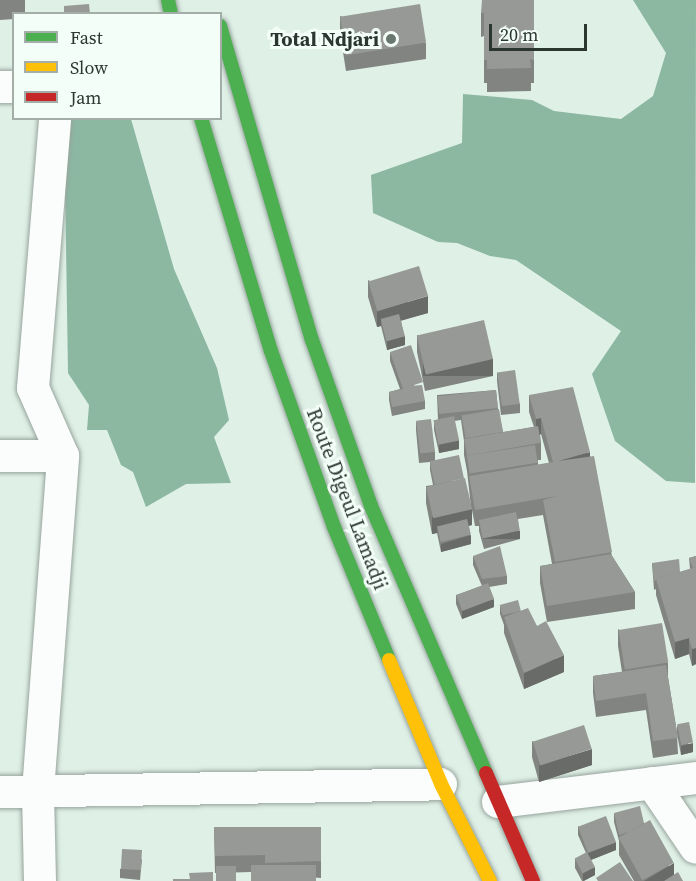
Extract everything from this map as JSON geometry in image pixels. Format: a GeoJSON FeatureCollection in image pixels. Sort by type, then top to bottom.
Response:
{"type":"FeatureCollection","features":[{"type":"Feature","properties":{"kind":"main road"},"geometry":{"type":"LineString","coordinates":[[222,34],[312,340],[371,506],[533,881]]}},
{"type":"Feature","properties":{"kind":"main road","name":"Route Digeul Lamadji"},"geometry":{"type":"LineString","coordinates":[[202,120],[271,351],[334,527],[441,784],[490,881]]}},
{"type":"Feature","properties":{"kind":"street"},"geometry":{"type":"LineString","coordinates":[[40,881],[38,791],[63,456],[33,388],[55,120]]}},
{"type":"Feature","properties":{"kind":"street"},"geometry":{"type":"LineString","coordinates":[[0,456],[63,456]]}},
{"type":"Feature","properties":{"kind":"street"},"geometry":{"type":"LineString","coordinates":[[498,802],[696,778]]}},
{"type":"Feature","properties":{"kind":"street"},"geometry":{"type":"LineString","coordinates":[[652,783],[696,848]]}},
{"type":"Feature","properties":{"kind":"street"},"geometry":{"type":"LineString","coordinates":[[0,792],[441,784]]}},
{"type":"Feature","properties":{"kind":"shaded area"},"geometry":{"type":"Polygon","coordinates":[[[633,0],[696,0],[695,483],[666,481],[615,441],[592,374],[621,331],[516,260],[490,256],[457,243],[438,242],[373,213],[371,175],[462,143],[463,94],[532,100],[554,111],[621,119],[653,96],[666,53],[633,0]]]}},
{"type":"Feature","properties":{"kind":"shaded area"},"geometry":{"type":"Polygon","coordinates":[[[64,120],[131,120],[174,269],[217,368],[229,420],[214,437],[231,483],[186,484],[146,507],[133,472],[121,465],[107,430],[87,430],[89,405],[68,373],[64,120]]]}},
{"type":"Feature","properties":{"kind":"building"},"geometry":{"type":"Polygon","coordinates":[[[482,0],[534,0],[534,60],[530,59],[531,68],[487,69],[487,60],[484,60],[482,0]]]}},
{"type":"Feature","properties":{"kind":"building"},"geometry":{"type":"Polygon","coordinates":[[[89,4],[90,12],[64,12],[64,6],[89,4]]]}},
{"type":"Feature","properties":{"kind":"building"},"geometry":{"type":"Polygon","coordinates":[[[420,4],[426,43],[346,55],[340,17],[420,4]]]}},
{"type":"Feature","properties":{"kind":"building"},"geometry":{"type":"Polygon","coordinates":[[[419,266],[428,296],[377,311],[368,281],[419,266]]]}},
{"type":"Feature","properties":{"kind":"building"},"geometry":{"type":"Polygon","coordinates":[[[399,314],[405,336],[387,341],[381,319],[399,314]]]}},
{"type":"Feature","properties":{"kind":"building"},"geometry":{"type":"Polygon","coordinates":[[[484,320],[493,359],[426,374],[417,336],[484,320]]]}},
{"type":"Feature","properties":{"kind":"building"},"geometry":{"type":"Polygon","coordinates":[[[411,345],[423,382],[411,386],[422,385],[425,401],[392,407],[389,392],[403,389],[390,352],[411,345]]]}},
{"type":"Feature","properties":{"kind":"building"},"geometry":{"type":"Polygon","coordinates":[[[515,370],[520,404],[502,406],[497,373],[515,370]]]}},
{"type":"Feature","properties":{"kind":"building"},"geometry":{"type":"Polygon","coordinates":[[[573,387],[590,452],[558,461],[594,456],[612,552],[555,562],[543,500],[557,496],[475,510],[469,476],[553,462],[541,418],[536,419],[529,395],[573,387]]]}},
{"type":"Feature","properties":{"kind":"building"},"geometry":{"type":"Polygon","coordinates":[[[496,390],[498,408],[439,414],[437,396],[496,390]]]}},
{"type":"Feature","properties":{"kind":"building"},"geometry":{"type":"Polygon","coordinates":[[[499,409],[503,432],[466,438],[462,416],[499,409]]]}},
{"type":"Feature","properties":{"kind":"building"},"geometry":{"type":"Polygon","coordinates":[[[454,416],[459,440],[439,445],[433,420],[454,416]]]}},
{"type":"Feature","properties":{"kind":"building"},"geometry":{"type":"Polygon","coordinates":[[[431,419],[435,452],[420,454],[416,421],[431,419]]]}},
{"type":"Feature","properties":{"kind":"building"},"geometry":{"type":"Polygon","coordinates":[[[538,426],[541,443],[467,456],[464,439],[538,426]]]}},
{"type":"Feature","properties":{"kind":"building"},"geometry":{"type":"Polygon","coordinates":[[[535,445],[538,463],[470,474],[467,456],[535,445]]]}},
{"type":"Feature","properties":{"kind":"building"},"geometry":{"type":"Polygon","coordinates":[[[459,455],[464,478],[435,485],[430,461],[459,455]]]}},
{"type":"Feature","properties":{"kind":"building"},"geometry":{"type":"Polygon","coordinates":[[[465,478],[472,509],[433,518],[426,487],[465,478]]]}},
{"type":"Feature","properties":{"kind":"building"},"geometry":{"type":"Polygon","coordinates":[[[516,512],[520,531],[483,538],[479,520],[516,512]]]}},
{"type":"Feature","properties":{"kind":"building"},"geometry":{"type":"Polygon","coordinates":[[[467,519],[471,535],[441,542],[437,526],[467,519]]]}},
{"type":"Feature","properties":{"kind":"building"},"geometry":{"type":"Polygon","coordinates":[[[500,546],[507,576],[482,579],[473,556],[500,546]]]}},
{"type":"Feature","properties":{"kind":"building"},"geometry":{"type":"Polygon","coordinates":[[[611,554],[635,592],[547,606],[540,566],[611,554]]]}},
{"type":"Feature","properties":{"kind":"building"},"geometry":{"type":"Polygon","coordinates":[[[696,556],[696,567],[693,568],[689,558],[696,556]]]}},
{"type":"Feature","properties":{"kind":"building"},"geometry":{"type":"Polygon","coordinates":[[[679,559],[680,572],[654,581],[652,563],[679,559]]]}},
{"type":"Feature","properties":{"kind":"building"},"geometry":{"type":"Polygon","coordinates":[[[696,567],[696,648],[692,649],[689,638],[675,642],[656,579],[696,567]]]}},
{"type":"Feature","properties":{"kind":"building"},"geometry":{"type":"Polygon","coordinates":[[[488,583],[494,599],[462,611],[456,595],[488,583]]]}},
{"type":"Feature","properties":{"kind":"building"},"geometry":{"type":"Polygon","coordinates":[[[518,600],[521,611],[502,616],[500,605],[518,600]]]}},
{"type":"Feature","properties":{"kind":"building"},"geometry":{"type":"Polygon","coordinates":[[[528,608],[537,626],[546,621],[564,655],[524,673],[504,617],[528,608]]]}},
{"type":"Feature","properties":{"kind":"building"},"geometry":{"type":"Polygon","coordinates":[[[662,623],[668,663],[625,669],[619,630],[662,623]]]}},
{"type":"Feature","properties":{"kind":"building"},"geometry":{"type":"Polygon","coordinates":[[[666,665],[678,738],[653,741],[646,693],[596,701],[593,676],[666,665]]]}},
{"type":"Feature","properties":{"kind":"building"},"geometry":{"type":"Polygon","coordinates":[[[689,722],[693,743],[681,745],[677,724],[689,722]]]}},
{"type":"Feature","properties":{"kind":"building"},"geometry":{"type":"Polygon","coordinates":[[[584,725],[592,749],[540,765],[533,742],[584,725]]]}},
{"type":"Feature","properties":{"kind":"building"},"geometry":{"type":"Polygon","coordinates":[[[640,806],[644,823],[619,835],[614,813],[640,806]]]}},
{"type":"Feature","properties":{"kind":"building"},"geometry":{"type":"Polygon","coordinates":[[[606,816],[616,842],[588,853],[578,827],[606,816]]]}},
{"type":"Feature","properties":{"kind":"building"},"geometry":{"type":"Polygon","coordinates":[[[650,820],[674,863],[642,880],[619,837],[650,820]]]}},
{"type":"Feature","properties":{"kind":"building"},"geometry":{"type":"Polygon","coordinates":[[[214,827],[321,827],[321,861],[265,863],[265,855],[215,856],[214,827]]]}},
{"type":"Feature","properties":{"kind":"building"},"geometry":{"type":"Polygon","coordinates":[[[122,849],[142,850],[141,870],[121,869],[122,849]]]}},
{"type":"Feature","properties":{"kind":"building"},"geometry":{"type":"Polygon","coordinates":[[[587,852],[595,867],[583,874],[575,859],[587,852]]]}},
{"type":"Feature","properties":{"kind":"building"},"geometry":{"type":"Polygon","coordinates":[[[620,862],[633,881],[598,881],[596,878],[620,862]]]}},
{"type":"Feature","properties":{"kind":"building"},"geometry":{"type":"Polygon","coordinates":[[[251,865],[316,865],[316,881],[251,881],[251,865]]]}},
{"type":"Feature","properties":{"kind":"building"},"geometry":{"type":"Polygon","coordinates":[[[216,866],[236,866],[236,881],[216,881],[216,866]]]}},
{"type":"Feature","properties":{"kind":"building"},"geometry":{"type":"Polygon","coordinates":[[[213,872],[213,881],[173,881],[173,879],[190,879],[189,873],[213,872]]]}},
{"type":"Feature","properties":{"kind":"building"},"geometry":{"type":"Polygon","coordinates":[[[678,872],[683,881],[664,881],[678,872]]]}},
{"type":"Feature","properties":{"kind":"traffic: fast"},"geometry":{"type":"LineString","coordinates":[[168,0],[171,12]]}},
{"type":"Feature","properties":{"kind":"traffic: fast"},"geometry":{"type":"LineString","coordinates":[[222,33],[312,340],[371,506],[486,773]]}},
{"type":"Feature","properties":{"kind":"traffic: fast"},"geometry":{"type":"LineString","coordinates":[[202,120],[271,351],[334,527],[389,660]]}},
{"type":"Feature","properties":{"kind":"traffic: slow"},"geometry":{"type":"LineString","coordinates":[[389,660],[441,784],[490,881]]}},
{"type":"Feature","properties":{"kind":"traffic: jam"},"geometry":{"type":"LineString","coordinates":[[486,773],[533,881]]}},
{"type":"Feature","properties":{"kind":"place","name":"Total Ndjari"},"geometry":{"type":"Point","coordinates":[391,39]}}]}
